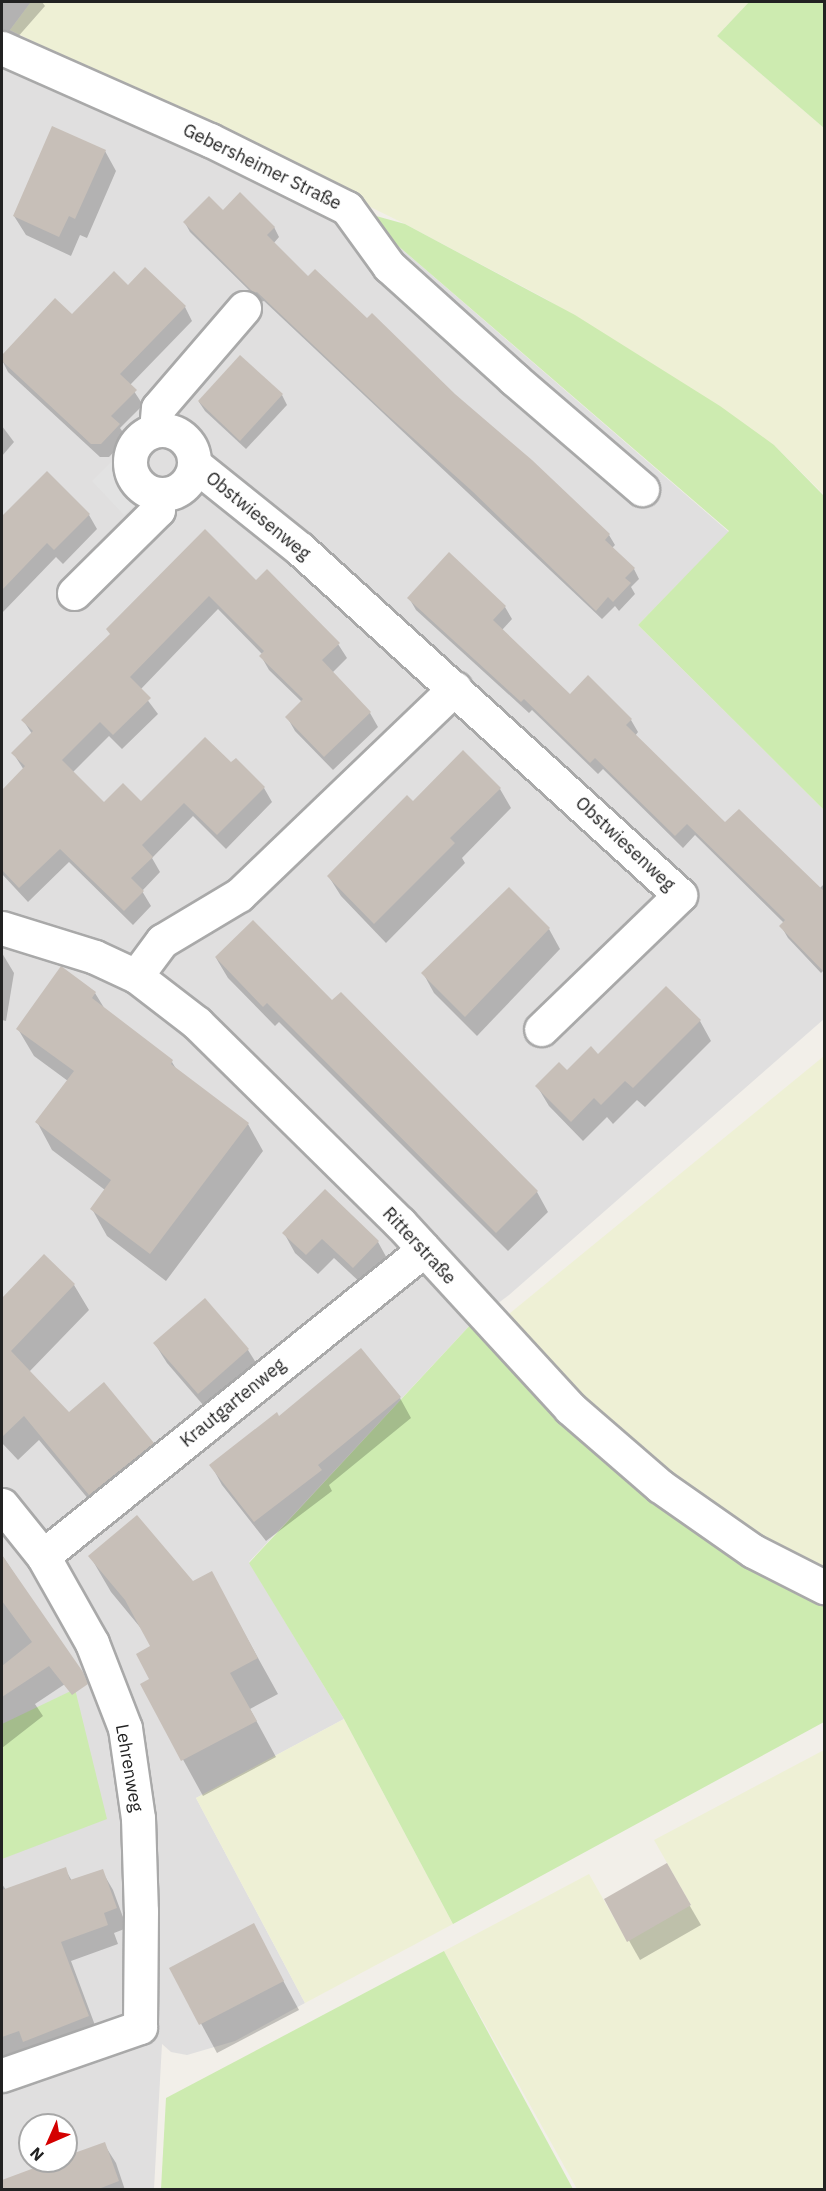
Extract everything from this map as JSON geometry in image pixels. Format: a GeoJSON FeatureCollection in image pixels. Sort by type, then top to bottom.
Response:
{"type":"FeatureCollection","features":[{"type":"Feature","properties":{"kind":"street","name":"Gebersheimer Straße"},"geometry":{"type":"LineString","coordinates":[[2,48],[210,140],[347,208],[389,266],[514,379],[642,489]]}},
{"type":"Feature","properties":{"kind":"street"},"geometry":{"type":"LineString","coordinates":[[74,593],[158,510],[157,494],[139,485],[130,468],[130,458],[138,440],[156,430],[158,408],[244,308]]}},
{"type":"Feature","properties":{"kind":"street","name":"Obstwiesenweg"},"geometry":{"type":"LineString","coordinates":[[156,430],[166,430],[183,438],[194,454],[192,475],[177,490],[157,494]]}},
{"type":"Feature","properties":{"kind":"street","name":"Obstwiesenweg"},"geometry":{"type":"LineString","coordinates":[[194,464],[300,549],[680,895],[541,1029]]}},
{"type":"Feature","properties":{"kind":"street"},"geometry":{"type":"LineString","coordinates":[[136,976],[162,941],[239,895],[455,688]]}},
{"type":"Feature","properties":{"kind":"street","name":"Ritterstraße"},"geometry":{"type":"LineString","coordinates":[[2,928],[96,957],[136,976],[197,1023],[400,1223],[570,1408],[660,1486],[753,1551],[825,1587]]}},
{"type":"Feature","properties":{"kind":"street","name":"Krautgartenweg"},"geometry":{"type":"LineString","coordinates":[[43,1556],[424,1250]]}},
{"type":"Feature","properties":{"kind":"street","name":"Lehrenweg"},"geometry":{"type":"LineString","coordinates":[[2,1505],[43,1556],[92,1643],[125,1728],[138,1818],[141,1911],[140,2027],[2,2075]]}},
{"type":"Feature","properties":{"kind":"shaded area"},"geometry":{"type":"Polygon","coordinates":[[[2,2],[31,2],[10,30],[375,226],[729,532],[638,625],[824,810],[824,1019],[509,1295],[473,1322],[249,1562],[344,1719],[196,1798],[305,2003],[235,2041],[187,2055],[171,2052],[162,2044],[154,2189],[2,2190],[2,2]]]}},
{"type":"Feature","properties":{"kind":"shaded area"},"geometry":{"type":"Polygon","coordinates":[[[111,462],[144,496],[124,515],[92,481],[111,462]]]}},
{"type":"Feature","properties":{"kind":"green space"},"geometry":{"type":"Polygon","coordinates":[[[31,2],[749,2],[717,36],[824,128],[824,495],[774,445],[546,299],[405,224],[10,30],[31,2]]]}},
{"type":"Feature","properties":{"kind":"green space"},"geometry":{"type":"Polygon","coordinates":[[[749,2],[824,2],[824,128],[717,36],[749,2]]]}},
{"type":"Feature","properties":{"kind":"green space"},"geometry":{"type":"Polygon","coordinates":[[[347,208],[405,224],[575,315],[720,406],[774,445],[824,496],[824,810],[638,625],[729,531],[375,226],[347,208]]]}},
{"type":"Feature","properties":{"kind":"green space"},"geometry":{"type":"Polygon","coordinates":[[[824,1056],[824,1573],[758,1540],[666,1476],[579,1400],[504,1318],[824,1056]]]}},
{"type":"Feature","properties":{"kind":"green space"},"geometry":{"type":"Polygon","coordinates":[[[473,1322],[824,1603],[824,1722],[453,1924],[344,1719],[249,1563],[473,1322]]]}},
{"type":"Feature","properties":{"kind":"green space"},"geometry":{"type":"Polygon","coordinates":[[[75,1689],[107,1819],[2,1859],[2,1724],[75,1689]]]}},
{"type":"Feature","properties":{"kind":"green space"},"geometry":{"type":"Polygon","coordinates":[[[344,1719],[453,1924],[305,2003],[196,1798],[344,1719]]]}},
{"type":"Feature","properties":{"kind":"green space"},"geometry":{"type":"Polygon","coordinates":[[[824,1750],[824,2189],[577,2189],[444,1951],[589,1874],[627,1941],[691,1905],[654,1840],[824,1750]]]}},
{"type":"Feature","properties":{"kind":"green space"},"geometry":{"type":"Polygon","coordinates":[[[444,1951],[573,2189],[161,2189],[166,2098],[444,1951]]]}},
{"type":"Feature","properties":{"kind":"building"},"geometry":{"type":"Polygon","coordinates":[[[52,126],[106,150],[75,219],[69,216],[59,237],[13,216],[52,126]]]}},
{"type":"Feature","properties":{"kind":"building"},"geometry":{"type":"Polygon","coordinates":[[[240,192],[275,227],[267,235],[308,276],[315,269],[367,318],[372,313],[455,394],[532,460],[610,534],[605,540],[635,568],[625,578],[631,583],[613,602],[608,597],[596,611],[472,491],[257,292],[254,293],[183,222],[209,196],[223,210],[240,192]]]}},
{"type":"Feature","properties":{"kind":"building"},"geometry":{"type":"Polygon","coordinates":[[[145,267],[186,306],[120,374],[137,390],[111,416],[120,424],[101,444],[91,444],[2,361],[2,355],[55,298],[72,314],[114,271],[128,285],[145,267]]]}},
{"type":"Feature","properties":{"kind":"building"},"geometry":{"type":"Polygon","coordinates":[[[240,355],[283,394],[240,441],[198,401],[240,355]]]}},
{"type":"Feature","properties":{"kind":"building"},"geometry":{"type":"Polygon","coordinates":[[[47,471],[90,514],[54,550],[47,543],[2,590],[2,516],[47,471]]]}},
{"type":"Feature","properties":{"kind":"building"},"geometry":{"type":"Polygon","coordinates":[[[205,529],[256,580],[267,569],[340,643],[322,660],[371,712],[324,757],[285,717],[303,699],[259,656],[264,651],[209,596],[130,677],[151,698],[113,735],[100,722],[62,760],[104,802],[123,783],[141,801],[205,737],[231,762],[236,758],[265,787],[217,835],[184,803],[142,845],[153,857],[131,878],[144,891],[124,911],[60,849],[19,888],[2,870],[2,790],[25,766],[11,753],[33,731],[21,720],[110,634],[106,629],[205,529]]]}},
{"type":"Feature","properties":{"kind":"building"},"geometry":{"type":"Polygon","coordinates":[[[449,552],[506,606],[493,620],[570,694],[588,675],[632,719],[626,725],[725,822],[739,809],[825,892],[825,973],[779,926],[785,920],[687,824],[675,836],[595,758],[590,763],[524,699],[521,702],[407,598],[449,552]]]}},
{"type":"Feature","properties":{"kind":"building"},"geometry":{"type":"Polygon","coordinates":[[[463,750],[501,788],[450,838],[455,843],[374,924],[327,876],[407,795],[413,801],[463,750]]]}},
{"type":"Feature","properties":{"kind":"building"},"geometry":{"type":"Polygon","coordinates":[[[509,887],[550,928],[465,1017],[421,973],[509,887]]]}},
{"type":"Feature","properties":{"kind":"building"},"geometry":{"type":"Polygon","coordinates":[[[253,920],[332,1000],[341,992],[538,1191],[496,1233],[267,1003],[263,1007],[215,957],[253,920]]]}},
{"type":"Feature","properties":{"kind":"building"},"geometry":{"type":"Polygon","coordinates":[[[61,966],[96,992],[92,998],[173,1060],[171,1064],[249,1123],[150,1254],[90,1209],[111,1180],[35,1122],[74,1071],[16,1029],[61,966]]]}},
{"type":"Feature","properties":{"kind":"building"},"geometry":{"type":"Polygon","coordinates":[[[666,986],[701,1020],[633,1088],[625,1081],[601,1105],[594,1098],[571,1122],[535,1086],[559,1062],[567,1070],[591,1046],[598,1054],[666,986]]]}},
{"type":"Feature","properties":{"kind":"building"},"geometry":{"type":"Polygon","coordinates":[[[325,1189],[379,1241],[353,1268],[322,1239],[306,1255],[282,1233],[325,1189]]]}},
{"type":"Feature","properties":{"kind":"building"},"geometry":{"type":"Polygon","coordinates":[[[44,1254],[75,1284],[11,1351],[69,1412],[104,1382],[154,1443],[89,1495],[24,1416],[2,1437],[2,1298],[44,1254]]]}},
{"type":"Feature","properties":{"kind":"building"},"geometry":{"type":"Polygon","coordinates":[[[205,1298],[249,1349],[198,1394],[153,1343],[205,1298]]]}},
{"type":"Feature","properties":{"kind":"building"},"geometry":{"type":"Polygon","coordinates":[[[361,1348],[401,1397],[318,1465],[322,1470],[254,1522],[209,1465],[277,1412],[279,1416],[361,1348]]]}},
{"type":"Feature","properties":{"kind":"building"},"geometry":{"type":"Polygon","coordinates":[[[137,1515],[193,1581],[212,1571],[258,1658],[230,1673],[257,1721],[181,1761],[140,1684],[149,1679],[136,1654],[150,1646],[125,1600],[88,1556],[137,1515]]]}},
{"type":"Feature","properties":{"kind":"building"},"geometry":{"type":"Polygon","coordinates":[[[2,1555],[83,1672],[88,1684],[72,1695],[49,1666],[2,1697],[2,1666],[32,1642],[2,1601],[2,1555]]]}},
{"type":"Feature","properties":{"kind":"building"},"geometry":{"type":"Polygon","coordinates":[[[667,1863],[691,1905],[627,1942],[604,1899],[667,1863]]]}},
{"type":"Feature","properties":{"kind":"building"},"geometry":{"type":"Polygon","coordinates":[[[66,1867],[70,1880],[103,1869],[117,1908],[104,1913],[108,1925],[61,1942],[89,2016],[23,2042],[19,2031],[2,2037],[2,1890],[66,1867]]]}},
{"type":"Feature","properties":{"kind":"building"},"geometry":{"type":"Polygon","coordinates":[[[254,1923],[284,1981],[199,2025],[169,1968],[254,1923]]]}},
{"type":"Feature","properties":{"kind":"building"},"geometry":{"type":"Polygon","coordinates":[[[105,2142],[119,2181],[96,2190],[2,2190],[2,2180],[21,2173],[78,2173],[78,2152],[105,2142]]]}}]}
